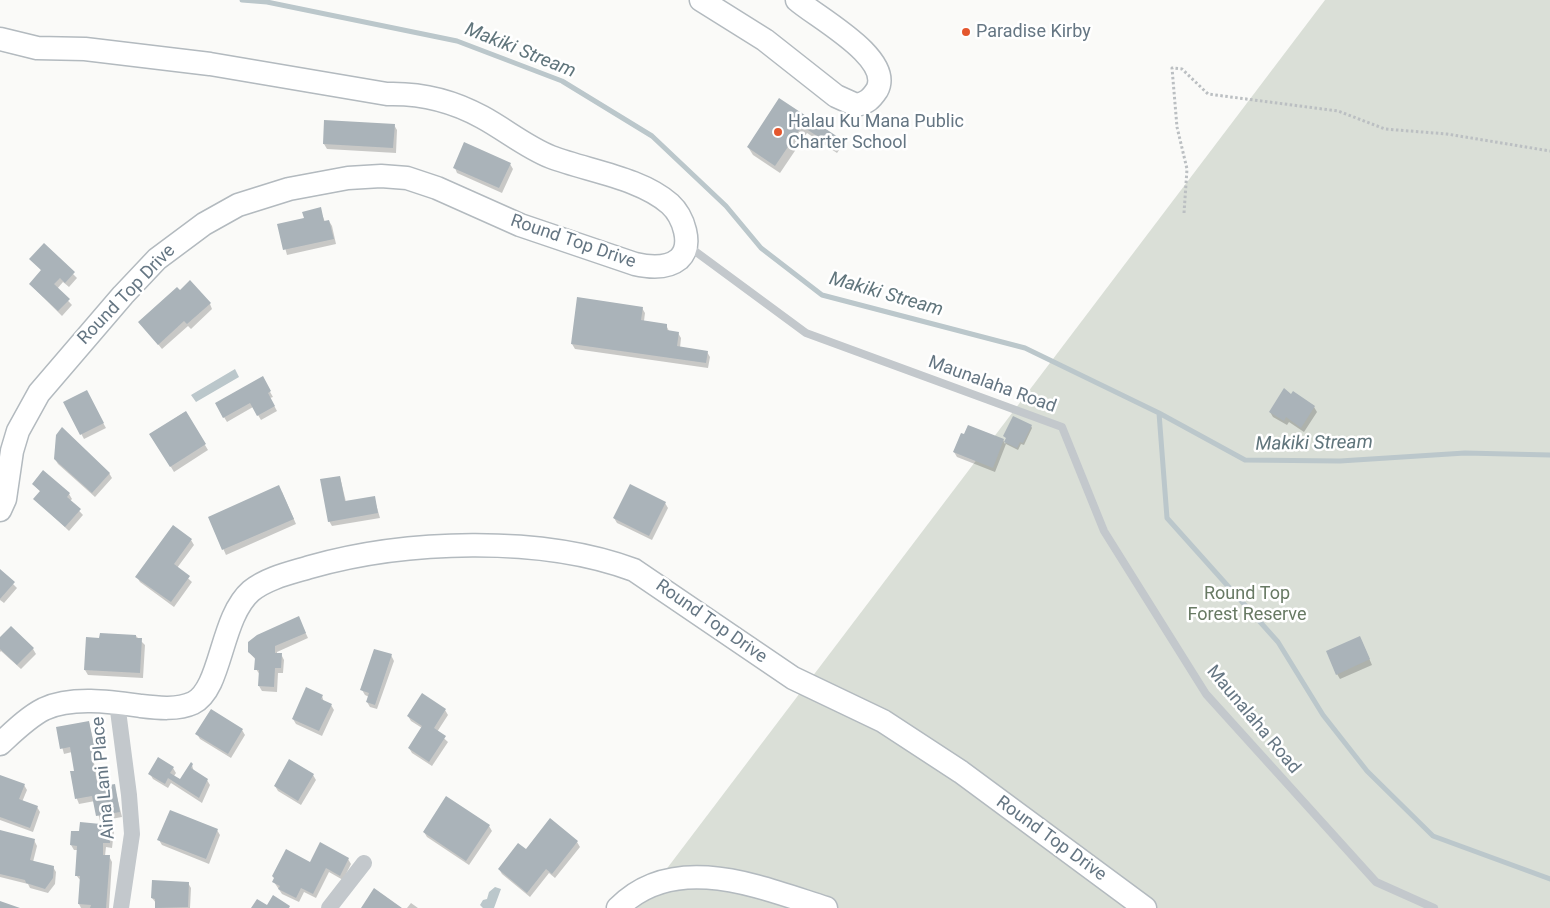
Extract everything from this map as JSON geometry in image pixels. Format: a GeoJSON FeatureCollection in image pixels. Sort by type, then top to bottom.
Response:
{"type":"FeatureCollection","features":[{"type":"Feature","properties":{"kind":"street"},"geometry":{"type":"LineString","coordinates":[[701,0],[765,40],[836,96],[856,105],[872,98],[879,86],[877,72],[870,57],[847,37],[797,0]]}},
{"type":"Feature","properties":{"kind":"street"},"geometry":{"type":"LineString","coordinates":[[0,39],[37,48],[85,49],[210,64],[445,101],[483,118],[525,145],[550,156],[651,190],[671,205],[681,217],[686,246]]}},
{"type":"Feature","properties":{"kind":"street","name":"Round Top Drive"},"geometry":{"type":"LineString","coordinates":[[0,510],[5,499],[12,451],[18,431],[38,393],[110,309],[157,259],[204,224],[238,204],[290,189],[348,178],[381,176],[407,178],[437,188],[520,225],[647,267],[668,264],[679,259],[686,246]]}},
{"type":"Feature","properties":{"kind":"street","name":"Round Top Drive"},"geometry":{"type":"LineString","coordinates":[[0,744],[45,709],[90,702],[177,707],[194,703],[205,695],[213,677],[223,641],[239,605],[251,591],[271,580],[295,572],[338,560],[384,551],[455,545],[539,550],[604,558],[634,570],[663,588],[705,620],[793,678],[883,721],[961,772],[1145,908]]}},
{"type":"Feature","properties":{"kind":"street","name":"Aina Lani Place"},"geometry":{"type":"LineString","coordinates":[[117,703],[132,834],[121,908]]}},
{"type":"Feature","properties":{"kind":"street"},"geometry":{"type":"LineString","coordinates":[[329,908],[364,863]]}},
{"type":"Feature","properties":{"kind":"street"},"geometry":{"type":"LineString","coordinates":[[618,908],[628,898],[658,884],[679,878],[717,877],[738,880],[826,908]]}},
{"type":"Feature","properties":{"kind":"lane","name":"Maunalaha Road"},"geometry":{"type":"LineString","coordinates":[[686,246],[692,247],[806,333],[1062,427],[1104,531],[1206,694],[1376,882],[1434,908]]}},
{"type":"Feature","properties":{"kind":"path"},"geometry":{"type":"LineString","coordinates":[[1184,213],[1187,169],[1177,127],[1172,68],[1182,69],[1208,94],[1338,110],[1385,129],[1447,134],[1550,151]]}},
{"type":"Feature","properties":{"kind":"green space","name":"Round Top Forest Reserve"},"geometry":{"type":"Polygon","coordinates":[[[1325,0],[1550,0],[1550,908],[637,908],[1325,0]]]}},
{"type":"Feature","properties":{"kind":"shaded area"},"geometry":{"type":"Polygon","coordinates":[[[235,369],[239,377],[196,402],[191,395],[235,369]]]}},
{"type":"Feature","properties":{"kind":"shaded area"},"geometry":{"type":"Polygon","coordinates":[[[495,887],[501,889],[494,908],[483,908],[480,905],[483,900],[487,899],[489,892],[495,887]]]}},
{"type":"Feature","properties":{"kind":"building","name":"Halau Ku Mana Public Charter School"},"geometry":{"type":"Polygon","coordinates":[[[779,98],[838,137],[832,146],[802,126],[775,166],[747,147],[779,98]]]}},
{"type":"Feature","properties":{"kind":"building"},"geometry":{"type":"Polygon","coordinates":[[[324,120],[395,124],[393,148],[323,144],[324,120]]]}},
{"type":"Feature","properties":{"kind":"building"},"geometry":{"type":"Polygon","coordinates":[[[464,142],[511,163],[499,188],[453,168],[464,142]]]}},
{"type":"Feature","properties":{"kind":"building"},"geometry":{"type":"Polygon","coordinates":[[[321,207],[324,221],[329,220],[334,239],[283,250],[277,224],[304,218],[302,212],[321,207]]]}},
{"type":"Feature","properties":{"kind":"building"},"geometry":{"type":"Polygon","coordinates":[[[44,243],[75,272],[65,283],[60,278],[54,284],[70,299],[58,311],[29,284],[41,270],[29,259],[44,243]]]}},
{"type":"Feature","properties":{"kind":"building"},"geometry":{"type":"Polygon","coordinates":[[[190,280],[211,303],[187,324],[184,321],[158,345],[138,322],[177,287],[180,290],[190,280]]]}},
{"type":"Feature","properties":{"kind":"building"},"geometry":{"type":"Polygon","coordinates":[[[577,297],[643,307],[641,320],[667,324],[667,330],[679,332],[677,346],[708,351],[706,363],[571,344],[577,297]]]}},
{"type":"Feature","properties":{"kind":"building"},"geometry":{"type":"Polygon","coordinates":[[[263,376],[271,391],[268,393],[275,406],[257,416],[250,403],[223,418],[215,403],[263,376]]]}},
{"type":"Feature","properties":{"kind":"building"},"geometry":{"type":"Polygon","coordinates":[[[1284,388],[1291,394],[1293,391],[1315,406],[1301,428],[1286,417],[1284,421],[1269,412],[1284,388]]]}},
{"type":"Feature","properties":{"kind":"building"},"geometry":{"type":"Polygon","coordinates":[[[87,390],[104,423],[80,435],[63,402],[87,390]]]}},
{"type":"Feature","properties":{"kind":"building"},"geometry":{"type":"Polygon","coordinates":[[[186,411],[206,444],[170,467],[149,434],[186,411]]]}},
{"type":"Feature","properties":{"kind":"building"},"geometry":{"type":"Polygon","coordinates":[[[1013,416],[1032,425],[1023,443],[1020,442],[1017,448],[1004,442],[1006,438],[1003,436],[1013,416]]]}},
{"type":"Feature","properties":{"kind":"building"},"geometry":{"type":"Polygon","coordinates":[[[968,425],[1004,439],[993,468],[953,452],[961,433],[964,434],[968,425]]]}},
{"type":"Feature","properties":{"kind":"building"},"geometry":{"type":"Polygon","coordinates":[[[62,427],[110,473],[92,493],[54,459],[56,435],[62,427]]]}},
{"type":"Feature","properties":{"kind":"building"},"geometry":{"type":"Polygon","coordinates":[[[43,470],[70,493],[67,497],[81,509],[65,527],[33,499],[40,491],[32,484],[43,470]]]}},
{"type":"Feature","properties":{"kind":"building"},"geometry":{"type":"Polygon","coordinates":[[[340,476],[345,501],[375,496],[378,513],[328,522],[320,479],[340,476]]]}},
{"type":"Feature","properties":{"kind":"building"},"geometry":{"type":"Polygon","coordinates":[[[630,484],[666,502],[649,536],[613,518],[630,484]]]}},
{"type":"Feature","properties":{"kind":"building"},"geometry":{"type":"Polygon","coordinates":[[[279,485],[294,519],[222,550],[208,517],[279,485]]]}},
{"type":"Feature","properties":{"kind":"building"},"geometry":{"type":"Polygon","coordinates":[[[173,525],[192,539],[174,564],[190,576],[171,602],[135,577],[173,525]]]}},
{"type":"Feature","properties":{"kind":"building"},"geometry":{"type":"Polygon","coordinates":[[[0,569],[15,582],[0,599],[0,569]]]}},
{"type":"Feature","properties":{"kind":"building"},"geometry":{"type":"Polygon","coordinates":[[[299,616],[306,633],[275,646],[275,653],[282,653],[281,668],[275,668],[274,687],[258,686],[259,670],[254,670],[255,658],[248,652],[248,642],[257,635],[299,616]]]}},
{"type":"Feature","properties":{"kind":"building"},"geometry":{"type":"Polygon","coordinates":[[[11,626],[34,648],[17,665],[0,649],[0,637],[11,626]]]}},
{"type":"Feature","properties":{"kind":"building"},"geometry":{"type":"Polygon","coordinates":[[[100,633],[136,635],[136,638],[142,638],[140,673],[84,670],[86,637],[99,638],[100,633]]]}},
{"type":"Feature","properties":{"kind":"building"},"geometry":{"type":"Polygon","coordinates":[[[1360,636],[1370,659],[1336,675],[1326,651],[1360,636]]]}},
{"type":"Feature","properties":{"kind":"building"},"geometry":{"type":"Polygon","coordinates":[[[374,649],[392,654],[375,705],[366,702],[369,693],[360,690],[374,649]]]}},
{"type":"Feature","properties":{"kind":"building"},"geometry":{"type":"Polygon","coordinates":[[[306,687],[323,695],[321,699],[332,704],[319,731],[292,719],[306,687]]]}},
{"type":"Feature","properties":{"kind":"building"},"geometry":{"type":"Polygon","coordinates":[[[422,693],[446,709],[434,728],[446,736],[429,762],[408,748],[422,726],[407,716],[422,693]]]}},
{"type":"Feature","properties":{"kind":"building"},"geometry":{"type":"Polygon","coordinates":[[[211,709],[243,729],[228,754],[195,734],[211,709]]]}},
{"type":"Feature","properties":{"kind":"building"},"geometry":{"type":"Polygon","coordinates":[[[89,721],[95,752],[91,753],[98,787],[115,784],[120,812],[96,816],[92,796],[75,799],[70,771],[74,771],[70,747],[60,749],[56,727],[89,721]]]}},
{"type":"Feature","properties":{"kind":"building"},"geometry":{"type":"Polygon","coordinates":[[[158,757],[174,767],[170,773],[180,779],[191,762],[193,764],[191,768],[208,779],[199,798],[168,778],[165,784],[148,774],[158,757]]]}},
{"type":"Feature","properties":{"kind":"building"},"geometry":{"type":"Polygon","coordinates":[[[289,759],[314,774],[298,801],[274,786],[289,759]]]}},
{"type":"Feature","properties":{"kind":"building"},"geometry":{"type":"Polygon","coordinates":[[[0,775],[25,784],[19,799],[38,806],[30,828],[0,817],[0,775]]]}},
{"type":"Feature","properties":{"kind":"building"},"geometry":{"type":"Polygon","coordinates":[[[446,796],[490,825],[466,861],[423,832],[446,796]]]}},
{"type":"Feature","properties":{"kind":"building"},"geometry":{"type":"Polygon","coordinates":[[[170,810],[218,829],[206,859],[157,840],[170,810]]]}},
{"type":"Feature","properties":{"kind":"building"},"geometry":{"type":"Polygon","coordinates":[[[550,818],[578,841],[552,874],[546,869],[527,893],[498,869],[518,843],[526,849],[550,818]]]}},
{"type":"Feature","properties":{"kind":"building"},"geometry":{"type":"Polygon","coordinates":[[[80,822],[111,825],[110,843],[103,843],[103,855],[110,855],[106,908],[90,908],[91,905],[78,904],[80,876],[75,876],[77,846],[70,845],[71,831],[79,831],[80,822]]]}},
{"type":"Feature","properties":{"kind":"building"},"geometry":{"type":"Polygon","coordinates":[[[0,830],[35,839],[30,860],[54,866],[53,878],[45,889],[26,883],[25,880],[0,874],[0,830]]]}},
{"type":"Feature","properties":{"kind":"building"},"geometry":{"type":"Polygon","coordinates":[[[320,842],[349,858],[340,876],[326,868],[313,894],[301,888],[296,898],[278,889],[280,886],[272,882],[274,878],[272,876],[286,849],[310,862],[320,842]]]}},
{"type":"Feature","properties":{"kind":"building"},"geometry":{"type":"Polygon","coordinates":[[[152,880],[189,882],[188,907],[155,908],[155,899],[151,898],[152,880]]]}},
{"type":"Feature","properties":{"kind":"building"},"geometry":{"type":"Polygon","coordinates":[[[374,888],[402,908],[361,908],[374,888]]]}},
{"type":"Feature","properties":{"kind":"building"},"geometry":{"type":"Polygon","coordinates":[[[273,895],[290,906],[289,908],[251,908],[257,899],[267,905],[273,895]]]}},
{"type":"Feature","properties":{"kind":"building"},"geometry":{"type":"Polygon","coordinates":[[[0,901],[20,908],[0,908],[0,901]]]}},
{"type":"Feature","properties":{"kind":"waterway","name":"Makiki Stream"},"geometry":{"type":"LineString","coordinates":[[242,0],[267,2],[457,41],[562,81],[652,136],[726,206],[761,248],[822,295],[1025,348],[1159,413],[1245,460],[1340,461],[1465,453],[1550,455]]}},
{"type":"Feature","properties":{"kind":"waterway"},"geometry":{"type":"LineString","coordinates":[[1159,413],[1167,518],[1278,642],[1323,715],[1367,771],[1433,836],[1550,879]]}},
{"type":"Feature","properties":{"kind":"place","name":"Paradise Kirby"},"geometry":{"type":"Point","coordinates":[966,32]}},
{"type":"Feature","properties":{"kind":"place","name":"Halau Ku Mana Public Charter School"},"geometry":{"type":"Point","coordinates":[778,132]}}]}
